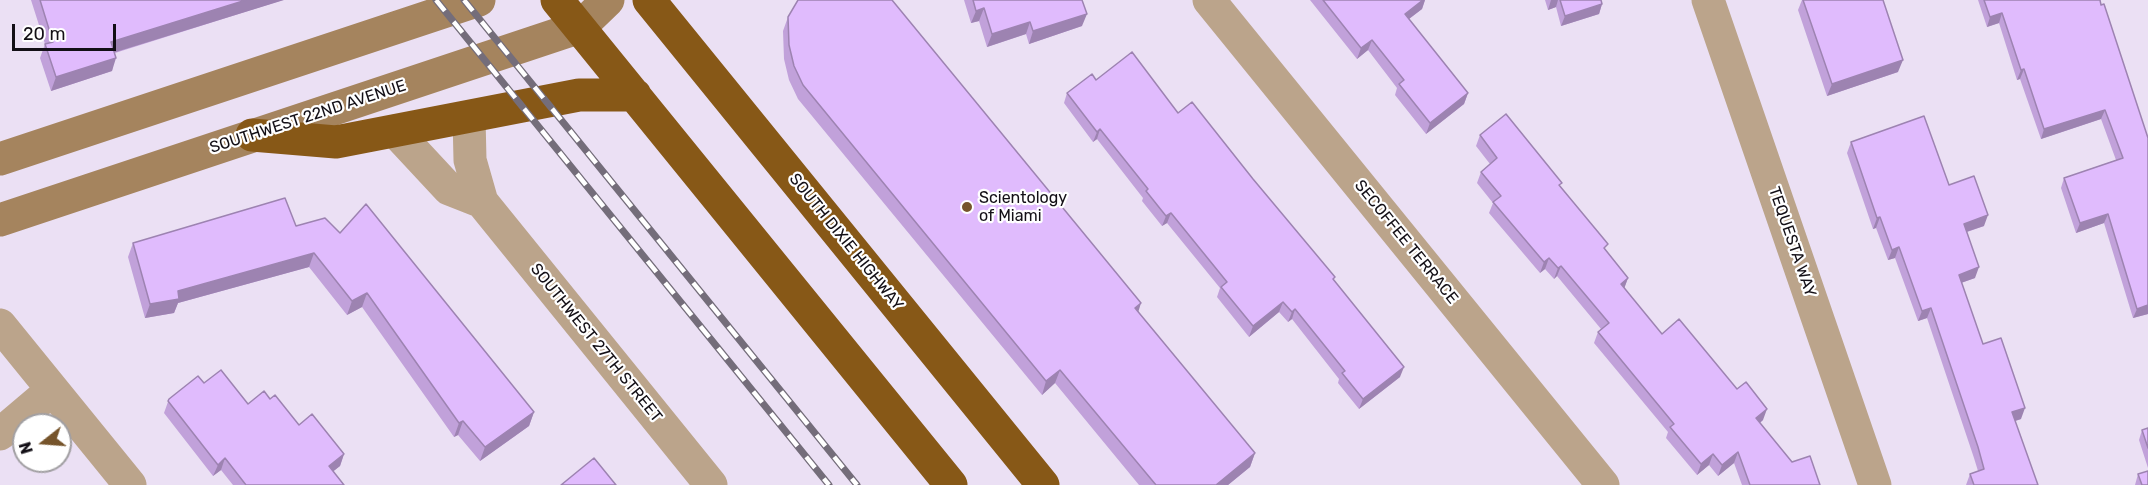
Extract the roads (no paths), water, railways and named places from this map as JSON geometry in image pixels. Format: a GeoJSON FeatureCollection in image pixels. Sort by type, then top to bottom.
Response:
{"type":"FeatureCollection","features":[{"type":"Feature","properties":{"kind":"highway"},"geometry":{"type":"LineString","coordinates":[[557,0],[951,485]]}},
{"type":"Feature","properties":{"kind":"highway","name":"SOUTH DIXIE HIGHWAY"},"geometry":{"type":"LineString","coordinates":[[649,0],[1043,485]]}},
{"type":"Feature","properties":{"kind":"highway"},"geometry":{"type":"LineString","coordinates":[[252,135],[336,142],[579,95],[635,95]]}},
{"type":"Feature","properties":{"kind":"main road"},"geometry":{"type":"LineString","coordinates":[[0,159],[479,0]]}},
{"type":"Feature","properties":{"kind":"main road","name":"SOUTHWEST 22ND AVENUE"},"geometry":{"type":"LineString","coordinates":[[0,220],[580,27],[608,0]]}},
{"type":"Feature","properties":{"kind":"street","name":"SECOFFEE TERRACE"},"geometry":{"type":"LineString","coordinates":[[1209,0],[1603,485]]}},
{"type":"Feature","properties":{"kind":"street","name":"TEQUESTA WAY"},"geometry":{"type":"LineString","coordinates":[[1708,0],[1875,485]]}},
{"type":"Feature","properties":{"kind":"street","name":"SOUTHWEST 27TH STREET"},"geometry":{"type":"LineString","coordinates":[[469,117],[470,160],[482,202],[711,485]]}},
{"type":"Feature","properties":{"kind":"street","name":"SOUTHWEST 27TH STREET"},"geometry":{"type":"LineString","coordinates":[[395,131],[449,189],[482,202]]}},
{"type":"Feature","properties":{"kind":"street"},"geometry":{"type":"LineString","coordinates":[[0,325],[130,485]]}},
{"type":"Feature","properties":{"kind":"street"},"geometry":{"type":"LineString","coordinates":[[0,434],[52,390]]}},
{"type":"Feature","properties":{"kind":"railway"},"geometry":{"type":"LineString","coordinates":[[436,0],[829,485]]}},
{"type":"Feature","properties":{"kind":"railway"},"geometry":{"type":"LineString","coordinates":[[464,0],[857,485]]}},
{"type":"Feature","properties":{"kind":"place","name":"Scientology of Miami"},"geometry":{"type":"Point","coordinates":[967,207]}}]}
